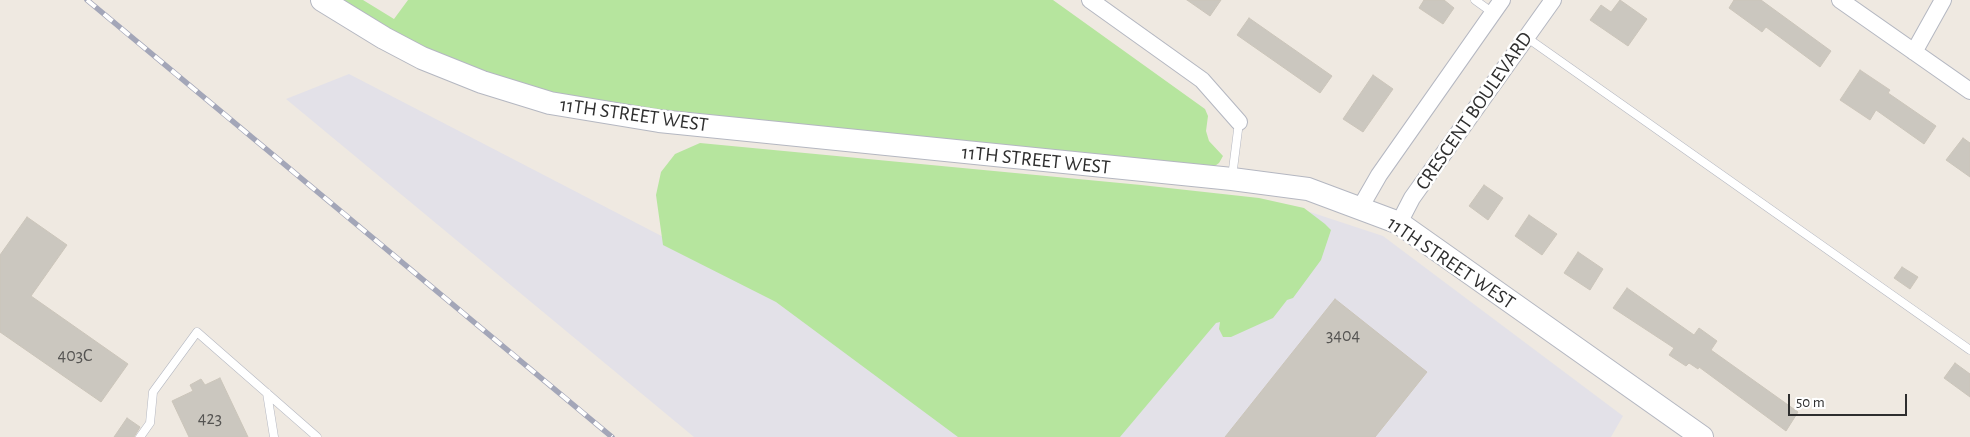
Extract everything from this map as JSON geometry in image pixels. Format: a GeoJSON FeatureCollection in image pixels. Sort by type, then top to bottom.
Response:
{"type":"FeatureCollection","features":[{"type":"Feature","properties":{"kind":"main road","name":"11TH STREET WEST"},"geometry":{"type":"LineString","coordinates":[[322,0],[384,38],[422,58],[482,82],[550,103],[659,121],[1232,179],[1308,190],[1398,223],[1702,437]]}},
{"type":"Feature","properties":{"kind":"street"},"geometry":{"type":"LineString","coordinates":[[1090,0],[1202,80],[1239,122]]}},
{"type":"Feature","properties":{"kind":"street","name":"CRESCENT BOULEVARD"},"geometry":{"type":"LineString","coordinates":[[1398,223],[1412,198],[1553,0]]}},
{"type":"Feature","properties":{"kind":"street"},"geometry":{"type":"LineString","coordinates":[[1840,0],[1970,91]]}},
{"type":"Feature","properties":{"kind":"street"},"geometry":{"type":"LineString","coordinates":[[1914,52],[1943,0]]}},
{"type":"Feature","properties":{"kind":"street","name":"CRESCENT BOULEVARD"},"geometry":{"type":"LineString","coordinates":[[1360,208],[1379,175],[1498,6]]}},
{"type":"Feature","properties":{"kind":"lane"},"geometry":{"type":"LineString","coordinates":[[1475,0],[1498,6]]}},
{"type":"Feature","properties":{"kind":"lane"},"geometry":{"type":"LineString","coordinates":[[1526,37],[1970,350]]}},
{"type":"Feature","properties":{"kind":"lane"},"geometry":{"type":"LineString","coordinates":[[1232,179],[1239,122]]}},
{"type":"Feature","properties":{"kind":"lane"},"geometry":{"type":"LineString","coordinates":[[140,437],[150,423],[153,392],[197,332],[317,437]]}},
{"type":"Feature","properties":{"kind":"lane"},"geometry":{"type":"LineString","coordinates":[[267,393],[274,437]]}},
{"type":"Feature","properties":{"kind":"shaded area"},"geometry":{"type":"Polygon","coordinates":[[[349,74],[781,298],[961,437],[694,437],[286,99],[349,74]]]}},
{"type":"Feature","properties":{"kind":"shaded area"},"geometry":{"type":"Polygon","coordinates":[[[1307,211],[1383,236],[1623,416],[1611,437],[1119,437],[1307,211]]]}},
{"type":"Feature","properties":{"kind":"green space"},"geometry":{"type":"Polygon","coordinates":[[[338,0],[363,0],[394,19],[408,0],[1053,0],[1205,109],[1208,116],[1206,131],[1209,141],[1223,156],[1219,163],[1212,168],[675,113],[579,98],[516,84],[428,50],[338,0]]]}},
{"type":"Feature","properties":{"kind":"green space"},"geometry":{"type":"Polygon","coordinates":[[[700,143],[1259,198],[1304,208],[1331,230],[1321,260],[1293,298],[1287,300],[1273,318],[1231,337],[1223,337],[1219,329],[1220,322],[1216,323],[1120,437],[958,437],[776,302],[663,245],[656,195],[661,172],[675,154],[700,143]]]}},
{"type":"Feature","properties":{"kind":"building"},"geometry":{"type":"Polygon","coordinates":[[[1187,0],[1221,0],[1210,16],[1187,0]]]}},
{"type":"Feature","properties":{"kind":"building"},"geometry":{"type":"Polygon","coordinates":[[[1424,0],[1444,0],[1454,8],[1443,24],[1419,8],[1424,0]]]}},
{"type":"Feature","properties":{"kind":"building"},"geometry":{"type":"Polygon","coordinates":[[[1620,0],[1647,19],[1628,46],[1590,20],[1601,5],[1611,12],[1620,0]]]}},
{"type":"Feature","properties":{"kind":"building"},"geometry":{"type":"Polygon","coordinates":[[[1734,0],[1761,0],[1831,51],[1820,67],[1766,27],[1762,32],[1729,8],[1734,0]]]}},
{"type":"Feature","properties":{"kind":"building"},"geometry":{"type":"Polygon","coordinates":[[[1249,18],[1332,76],[1320,93],[1237,35],[1249,18]]]}},
{"type":"Feature","properties":{"kind":"building"},"geometry":{"type":"Polygon","coordinates":[[[1860,70],[1890,90],[1888,93],[1936,126],[1924,144],[1876,110],[1870,120],[1840,100],[1860,70]]]}},
{"type":"Feature","properties":{"kind":"building"},"geometry":{"type":"Polygon","coordinates":[[[1373,75],[1393,89],[1363,132],[1343,119],[1373,75]]]}},
{"type":"Feature","properties":{"kind":"building"},"geometry":{"type":"Polygon","coordinates":[[[1963,138],[1970,143],[1970,177],[1946,160],[1963,138]]]}},
{"type":"Feature","properties":{"kind":"building"},"geometry":{"type":"Polygon","coordinates":[[[1484,185],[1503,198],[1488,220],[1469,206],[1484,185]]]}},
{"type":"Feature","properties":{"kind":"building"},"geometry":{"type":"Polygon","coordinates":[[[1529,215],[1557,234],[1542,255],[1515,236],[1529,215]]]}},
{"type":"Feature","properties":{"kind":"building"},"geometry":{"type":"Polygon","coordinates":[[[27,217],[67,245],[31,296],[128,364],[101,402],[0,332],[0,255],[27,217]]]}},
{"type":"Feature","properties":{"kind":"building"},"geometry":{"type":"Polygon","coordinates":[[[1578,252],[1603,269],[1590,290],[1564,273],[1578,252]]]}},
{"type":"Feature","properties":{"kind":"building"},"geometry":{"type":"Polygon","coordinates":[[[1902,267],[1918,277],[1910,289],[1894,278],[1902,267]]]}},
{"type":"Feature","properties":{"kind":"building"},"geometry":{"type":"Polygon","coordinates":[[[1627,288],[1694,335],[1699,328],[1717,341],[1711,350],[1798,412],[1786,431],[1699,367],[1698,369],[1689,363],[1686,366],[1669,355],[1674,348],[1613,308],[1627,288]]]}},
{"type":"Feature","properties":{"kind":"building"},"geometry":{"type":"Polygon","coordinates":[[[1335,299],[1427,372],[1375,437],[1225,437],[1335,299]]]}},
{"type":"Feature","properties":{"kind":"building"},"geometry":{"type":"Polygon","coordinates":[[[1955,363],[1970,374],[1970,397],[1944,378],[1955,363]]]}},
{"type":"Feature","properties":{"kind":"building"},"geometry":{"type":"Polygon","coordinates":[[[220,378],[248,437],[189,437],[172,401],[193,391],[190,385],[201,379],[205,385],[220,378]]]}},
{"type":"Feature","properties":{"kind":"building"},"geometry":{"type":"Polygon","coordinates":[[[127,418],[140,427],[134,437],[114,437],[127,418]]]}},
{"type":"Feature","properties":{"kind":"railway"},"geometry":{"type":"LineString","coordinates":[[87,0],[612,437]]}}]}
